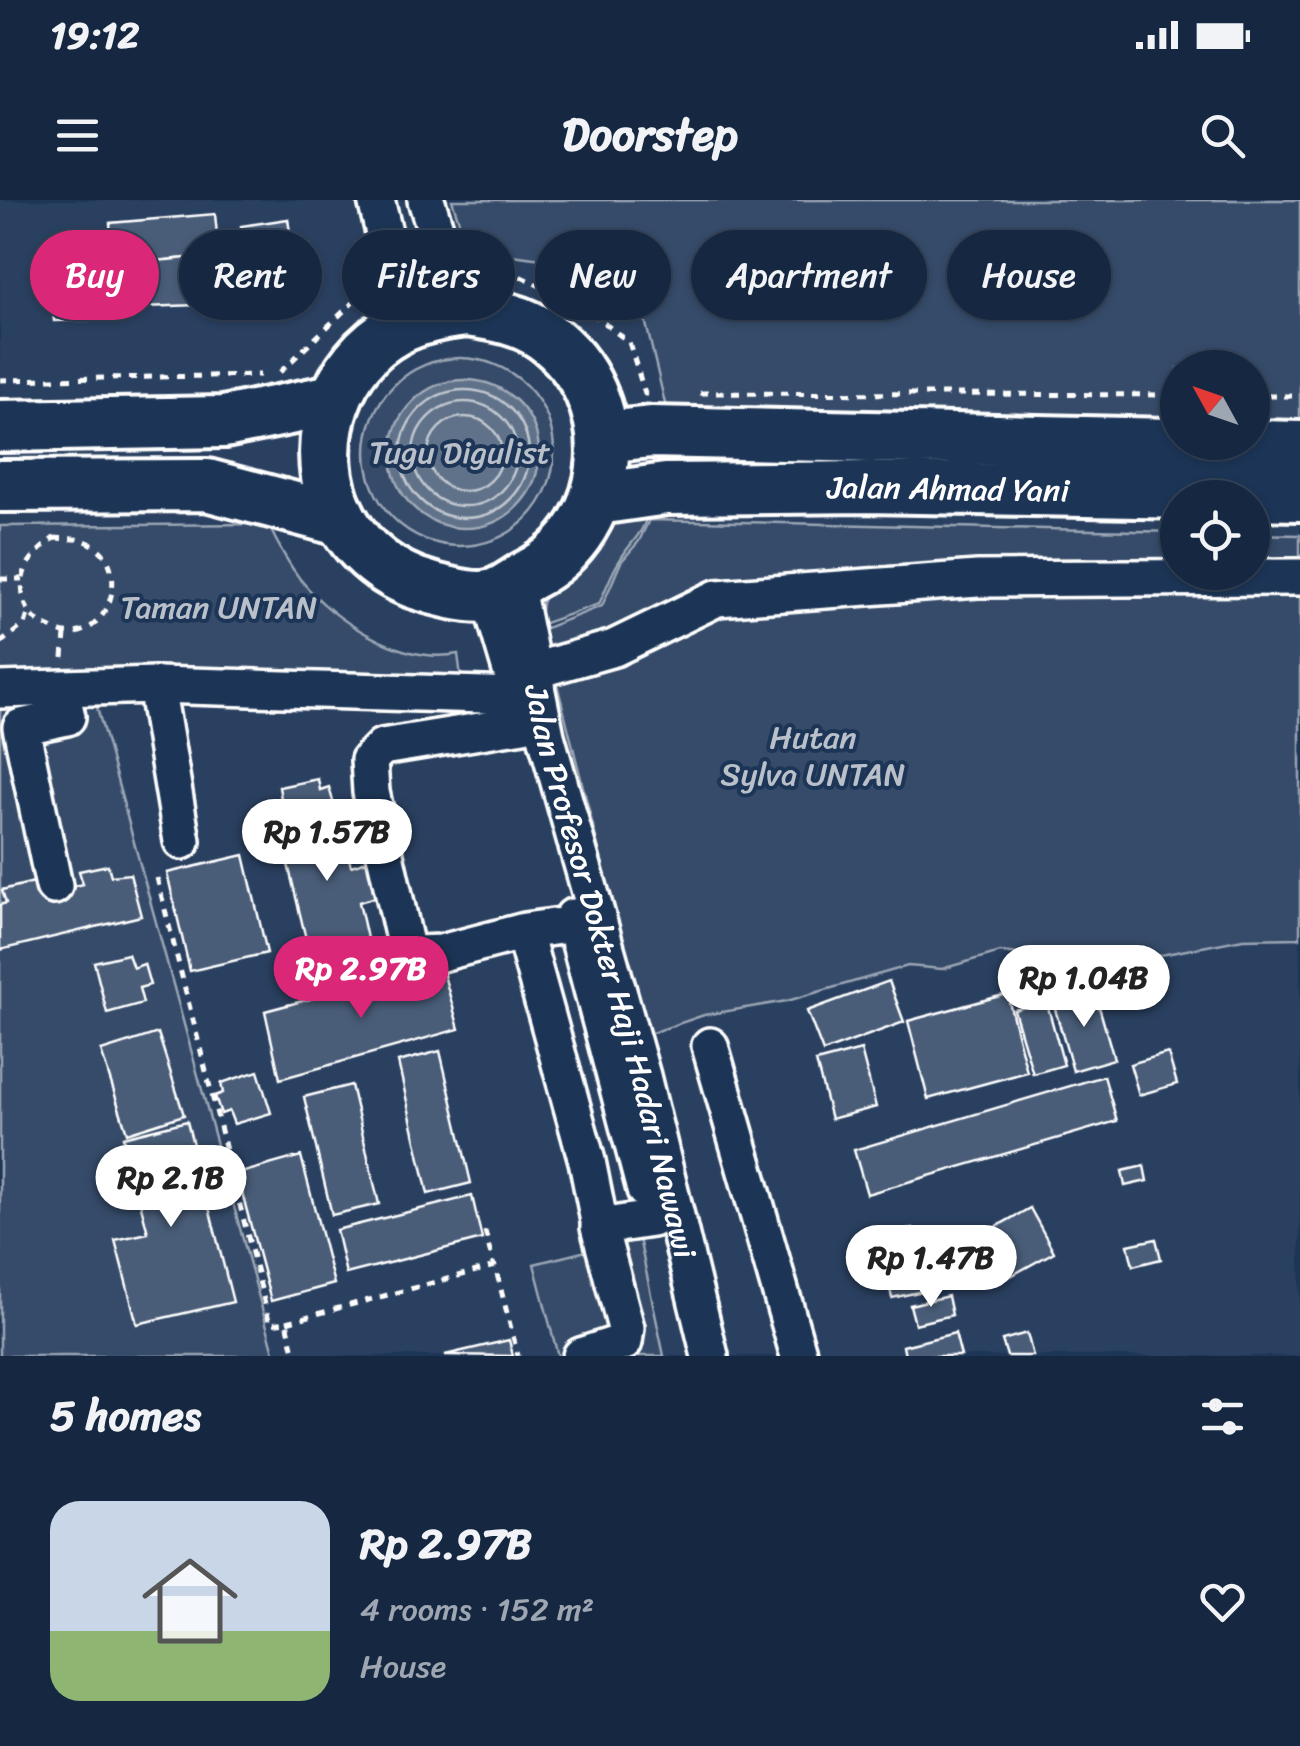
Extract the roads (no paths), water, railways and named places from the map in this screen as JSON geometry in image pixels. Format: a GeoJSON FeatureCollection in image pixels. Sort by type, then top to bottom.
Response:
{"type":"FeatureCollection","features":[{"type":"Feature","properties":{"kind":"highway"},"geometry":{"type":"LineString","coordinates":[[419,320],[392,332],[357,361],[334,400],[324,454],[326,481],[340,520],[364,552],[397,576],[435,590],[502,590],[541,569],[565,550],[584,526],[597,498],[605,438],[595,398],[574,362],[544,335],[514,320]]}},
{"type":"Feature","properties":{"kind":"highway"},"geometry":{"type":"LineString","coordinates":[[0,426],[224,422],[334,400]]}},
{"type":"Feature","properties":{"kind":"highway","name":"Jalan Ahmad Yani"},"geometry":{"type":"LineString","coordinates":[[605,438],[651,432],[1230,448],[1300,446]]}},
{"type":"Feature","properties":{"kind":"highway"},"geometry":{"type":"LineString","coordinates":[[0,486],[207,485],[340,520]]}},
{"type":"Feature","properties":{"kind":"highway","name":"Jalan Ahmad Yani"},"geometry":{"type":"LineString","coordinates":[[597,498],[666,489],[866,487],[1300,495]]}},
{"type":"Feature","properties":{"kind":"street"},"geometry":{"type":"LineString","coordinates":[[376,200],[394,278],[392,332]]}},
{"type":"Feature","properties":{"kind":"street"},"geometry":{"type":"LineString","coordinates":[[426,200],[436,230]]}},
{"type":"Feature","properties":{"kind":"street"},"geometry":{"type":"LineString","coordinates":[[585,917],[441,952],[417,954],[406,948],[371,792],[369,760],[382,748],[528,694],[716,598],[978,579],[1300,577]]}},
{"type":"Feature","properties":{"kind":"street","name":"Jalan Profesor Dokter Haji Hadari Nawawi"},"geometry":{"type":"LineString","coordinates":[[502,590],[528,694],[546,736],[585,917],[642,1076],[686,1356]]}},
{"type":"Feature","properties":{"kind":"street"},"geometry":{"type":"LineString","coordinates":[[0,690],[156,685],[528,694]]}},
{"type":"Feature","properties":{"kind":"street"},"geometry":{"type":"LineString","coordinates":[[156,685],[182,841]]}},
{"type":"Feature","properties":{"kind":"street"},"geometry":{"type":"LineString","coordinates":[[54,886],[21,728],[67,717],[61,690]]}},
{"type":"Feature","properties":{"kind":"street"},"geometry":{"type":"LineString","coordinates":[[527,944],[587,1161],[598,1228],[626,1328],[624,1342],[581,1356]]}},
{"type":"Feature","properties":{"kind":"street"},"geometry":{"type":"LineString","coordinates":[[710,1046],[799,1356]]}},
{"type":"Feature","properties":{"kind":"street"},"geometry":{"type":"LineString","coordinates":[[600,1226],[662,1213]]}},
{"type":"Feature","properties":{"kind":"street","name":"Jalan Profesor Dokter Haji Hadari Nawawi"},"geometry":{"type":"LineString","coordinates":[[662,1213],[710,1356]]}},
{"type":"Feature","properties":{"kind":"water","name":"Tugu Digulist"},"geometry":{"type":"Polygon","coordinates":[[[465,380],[493,385],[517,402],[534,426],[539,454],[534,482],[517,506],[493,523],[465,528],[437,523],[413,506],[396,482],[391,454],[396,426],[413,402],[437,385],[465,380]]]}},
{"type":"Feature","properties":{"kind":"park label","name":"Taman UNTAN"},"geometry":{"type":"Point","coordinates":[219,607]}},
{"type":"Feature","properties":{"kind":"park label","name":"Hutan Sylva UNTAN"},"geometry":{"type":"Point","coordinates":[813,756]}}]}
